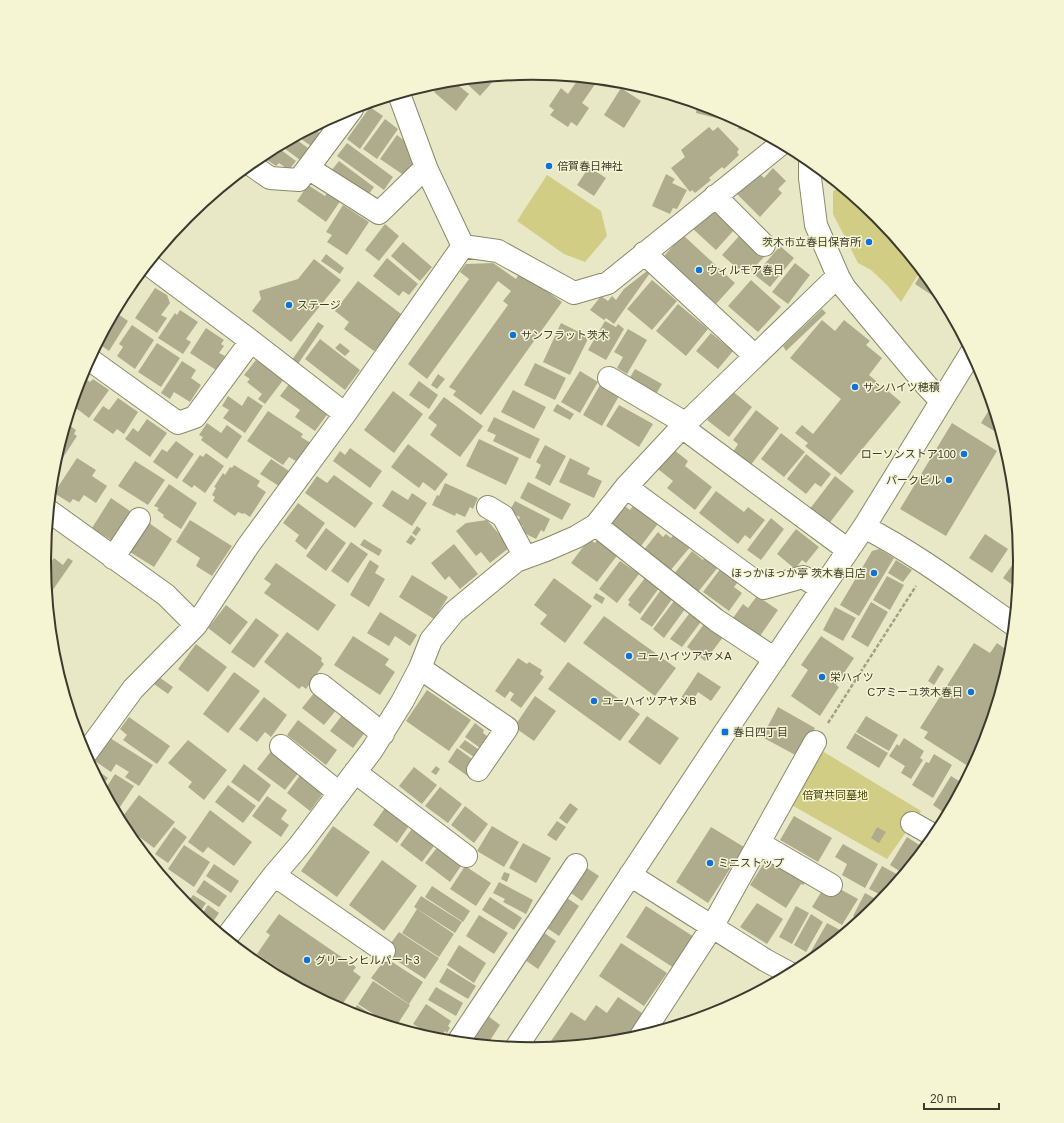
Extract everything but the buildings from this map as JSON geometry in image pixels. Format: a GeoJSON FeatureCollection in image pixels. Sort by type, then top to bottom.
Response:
{"type":"FeatureCollection","features":[{"type":"Feature","properties":{"kind":"street"},"geometry":{"type":"LineString","coordinates":[[401,99],[426,168],[463,246]]}},
{"type":"Feature","properties":{"kind":"street"},"geometry":{"type":"LineString","coordinates":[[256,168],[270,178],[299,180],[345,118]]}},
{"type":"Feature","properties":{"kind":"street"},"geometry":{"type":"LineString","coordinates":[[463,246],[498,251],[574,292],[608,282],[776,147]]}},
{"type":"Feature","properties":{"kind":"street"},"geometry":{"type":"LineString","coordinates":[[308,168],[379,213],[426,168]]}},
{"type":"Feature","properties":{"kind":"street"},"geometry":{"type":"LineString","coordinates":[[810,170],[816,225],[844,287],[926,386],[941,401]]}},
{"type":"Feature","properties":{"kind":"street"},"geometry":{"type":"LineString","coordinates":[[715,196],[764,245]]}},
{"type":"Feature","properties":{"kind":"street"},"geometry":{"type":"LineString","coordinates":[[89,749],[133,689],[196,625],[248,546],[463,246]]}},
{"type":"Feature","properties":{"kind":"street"},"geometry":{"type":"LineString","coordinates":[[644,253],[755,356]]}},
{"type":"Feature","properties":{"kind":"street"},"geometry":{"type":"LineString","coordinates":[[152,267],[251,341],[344,414]]}},
{"type":"Feature","properties":{"kind":"street"},"geometry":{"type":"LineString","coordinates":[[229,934],[274,875],[299,846],[383,734],[420,668],[431,640],[454,612],[516,561],[576,537],[596,525],[626,486],[683,425],[838,276]]}},
{"type":"Feature","properties":{"kind":"street"},"geometry":{"type":"LineString","coordinates":[[95,362],[178,423],[195,417],[251,341]]}},
{"type":"Feature","properties":{"kind":"street"},"geometry":{"type":"LineString","coordinates":[[520,1042],[864,526],[967,359]]}},
{"type":"Feature","properties":{"kind":"street"},"geometry":{"type":"LineString","coordinates":[[608,378],[683,425],[848,550]]}},
{"type":"Feature","properties":{"kind":"street"},"geometry":{"type":"LineString","coordinates":[[626,486],[764,588],[803,577],[822,589]]}},
{"type":"Feature","properties":{"kind":"street"},"geometry":{"type":"LineString","coordinates":[[488,507],[503,516],[525,557]]}},
{"type":"Feature","properties":{"kind":"street"},"geometry":{"type":"LineString","coordinates":[[54,514],[166,595],[196,625]]}},
{"type":"Feature","properties":{"kind":"street"},"geometry":{"type":"LineString","coordinates":[[113,558],[139,518]]}},
{"type":"Feature","properties":{"kind":"street"},"geometry":{"type":"LineString","coordinates":[[596,525],[716,620],[775,659]]}},
{"type":"Feature","properties":{"kind":"street"},"geometry":{"type":"LineString","coordinates":[[864,526],[929,566],[1009,622]]}},
{"type":"Feature","properties":{"kind":"street"},"geometry":{"type":"LineString","coordinates":[[420,668],[507,728],[478,770]]}},
{"type":"Feature","properties":{"kind":"street"},"geometry":{"type":"LineString","coordinates":[[321,686],[383,734]]}},
{"type":"Feature","properties":{"kind":"street"},"geometry":{"type":"LineString","coordinates":[[646,1028],[712,927],[815,742]]}},
{"type":"Feature","properties":{"kind":"street"},"geometry":{"type":"LineString","coordinates":[[281,746],[339,793]]}},
{"type":"Feature","properties":{"kind":"street"},"geometry":{"type":"LineString","coordinates":[[355,772],[466,856]]}},
{"type":"Feature","properties":{"kind":"street"},"geometry":{"type":"LineString","coordinates":[[912,823],[929,833]]}},
{"type":"Feature","properties":{"kind":"street"},"geometry":{"type":"LineString","coordinates":[[759,843],[831,885]]}},
{"type":"Feature","properties":{"kind":"street"},"geometry":{"type":"LineString","coordinates":[[461,1037],[576,865]]}},
{"type":"Feature","properties":{"kind":"street"},"geometry":{"type":"LineString","coordinates":[[274,875],[384,951]]}},
{"type":"Feature","properties":{"kind":"street"},"geometry":{"type":"LineString","coordinates":[[630,875],[764,960],[784,970]]}},
{"type":"Feature","properties":{"kind":"path"},"geometry":{"type":"LineString","coordinates":[[815,742],[929,566]]}},
{"type":"Feature","properties":{"kind":"green space"},"geometry":{"type":"Polygon","coordinates":[[[547,175],[601,211],[607,236],[585,262],[564,254],[517,221],[547,175]]]}},
{"type":"Feature","properties":{"kind":"green space"},"geometry":{"type":"Polygon","coordinates":[[[836,189],[872,221],[894,244],[918,275],[901,302],[887,285],[871,270],[858,263],[833,214],[833,191],[836,189]]]}},
{"type":"Feature","properties":{"kind":"green space","name":"倍賀共同墓地"},"geometry":{"type":"Polygon","coordinates":[[[819,749],[921,811],[887,859],[788,803],[819,749]]]}},
{"type":"Feature","properties":{"kind":"place","name":"倍賀春日神社"},"geometry":{"type":"Point","coordinates":[549,166]}},
{"type":"Feature","properties":{"kind":"place","name":"茨木市立春日保育所"},"geometry":{"type":"Point","coordinates":[869,242]}},
{"type":"Feature","properties":{"kind":"place","name":"ウィルモア春日"},"geometry":{"type":"Point","coordinates":[699,270]}},
{"type":"Feature","properties":{"kind":"place","name":"ステージ"},"geometry":{"type":"Point","coordinates":[289,305]}},
{"type":"Feature","properties":{"kind":"place","name":"サンフラット茨木"},"geometry":{"type":"Point","coordinates":[513,335]}},
{"type":"Feature","properties":{"kind":"place","name":"サンハイツ穂積"},"geometry":{"type":"Point","coordinates":[855,387]}},
{"type":"Feature","properties":{"kind":"place","name":"ローソンストア100"},"geometry":{"type":"Point","coordinates":[964,454]}},
{"type":"Feature","properties":{"kind":"place","name":"パークビル"},"geometry":{"type":"Point","coordinates":[949,480]}},
{"type":"Feature","properties":{"kind":"place","name":"ほっかほっか亭 茨木春日店"},"geometry":{"type":"Point","coordinates":[874,573]}},
{"type":"Feature","properties":{"kind":"place","name":"ユーハイツアヤメA"},"geometry":{"type":"Point","coordinates":[629,656]}},
{"type":"Feature","properties":{"kind":"place","name":"栄ハイツ"},"geometry":{"type":"Point","coordinates":[822,677]}},
{"type":"Feature","properties":{"kind":"place","name":"Cアミーユ茨木春日"},"geometry":{"type":"Point","coordinates":[971,692]}},
{"type":"Feature","properties":{"kind":"place","name":"ユーハイツアヤメB"},"geometry":{"type":"Point","coordinates":[594,701]}},
{"type":"Feature","properties":{"kind":"place","name":"春日四丁目"},"geometry":{"type":"Point","coordinates":[725,732]}},
{"type":"Feature","properties":{"kind":"place","name":"ミニストップ"},"geometry":{"type":"Point","coordinates":[710,863]}},
{"type":"Feature","properties":{"kind":"place","name":"グリーンヒルパート3"},"geometry":{"type":"Point","coordinates":[307,960]}}]}
